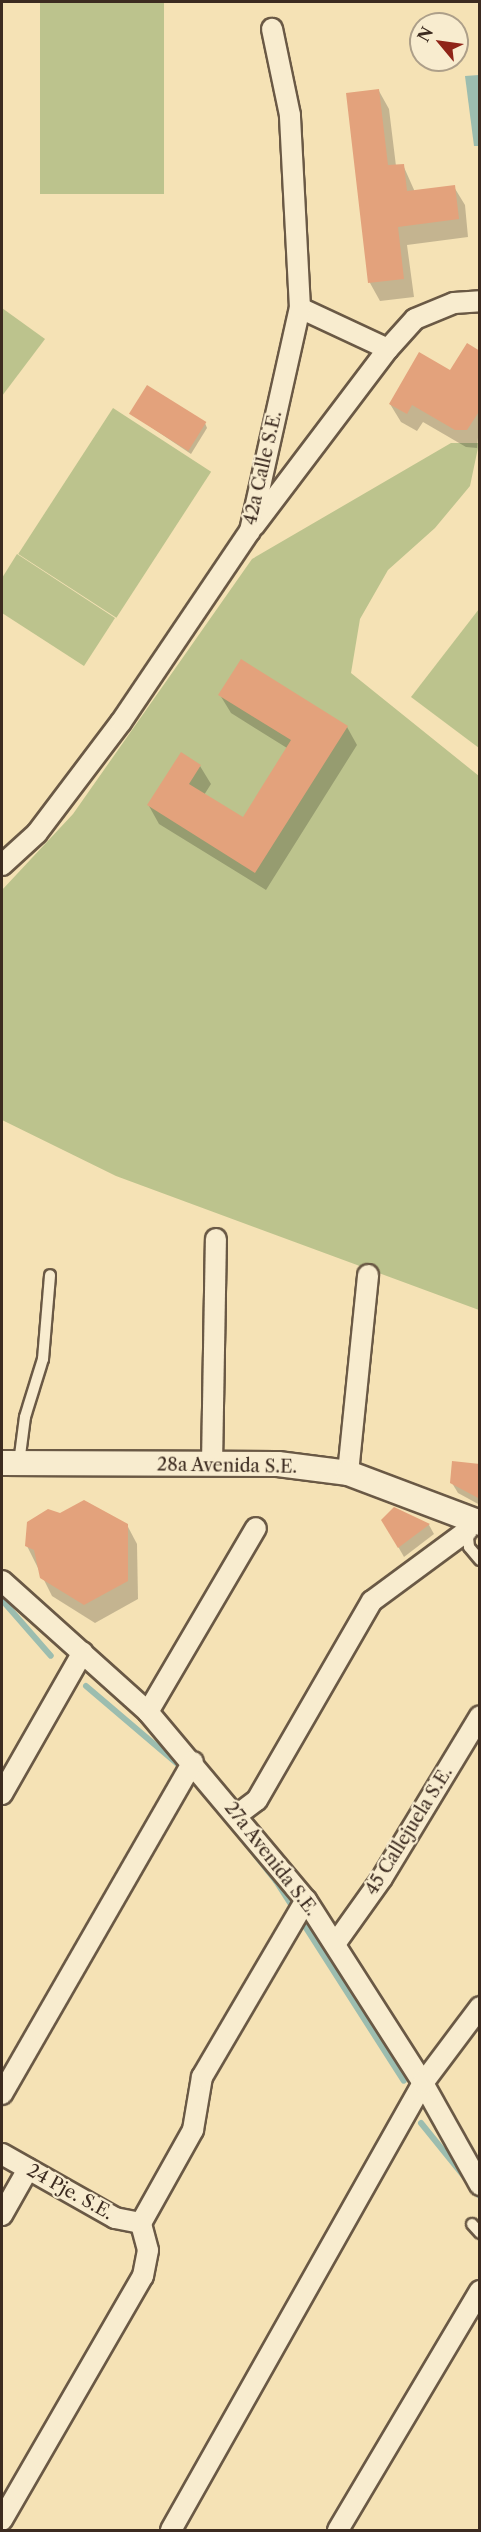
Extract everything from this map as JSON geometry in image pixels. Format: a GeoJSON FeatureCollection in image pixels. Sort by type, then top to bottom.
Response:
{"type":"FeatureCollection","features":[{"type":"Feature","properties":{"kind":"street","name":"42a Calle S.E."},"geometry":{"type":"LineString","coordinates":[[2,865],[37,833],[121,722],[250,531],[300,308],[290,115],[272,29]]}},
{"type":"Feature","properties":{"kind":"street"},"geometry":{"type":"LineString","coordinates":[[250,531],[388,349],[416,319],[454,303],[480,301]]}},
{"type":"Feature","properties":{"kind":"street"},"geometry":{"type":"LineString","coordinates":[[300,308],[388,349]]}},
{"type":"Feature","properties":{"kind":"street"},"geometry":{"type":"LineString","coordinates":[[212,1464],[216,1239]]}},
{"type":"Feature","properties":{"kind":"street"},"geometry":{"type":"LineString","coordinates":[[348,1473],[368,1275]]}},
{"type":"Feature","properties":{"kind":"street","name":"28a Avenida S.E."},"geometry":{"type":"LineString","coordinates":[[10,1463],[278,1464],[348,1473],[471,1524]]}},
{"type":"Feature","properties":{"kind":"street"},"geometry":{"type":"LineString","coordinates":[[237,1815],[257,1800],[372,1601],[471,1524]]}},
{"type":"Feature","properties":{"kind":"street"},"geometry":{"type":"LineString","coordinates":[[148,1712],[256,1528]]}},
{"type":"Feature","properties":{"kind":"street","name":"27a Avenida S.E."},"geometry":{"type":"LineString","coordinates":[[2,1581],[148,1712],[237,1815],[302,1904],[335,1944],[480,2185]]}},
{"type":"Feature","properties":{"kind":"street"},"geometry":{"type":"LineString","coordinates":[[2,1794],[83,1652]]}},
{"type":"Feature","properties":{"kind":"street","name":"45 Callejuela S.E."},"geometry":{"type":"LineString","coordinates":[[335,1944],[382,1878],[480,1716]]}},
{"type":"Feature","properties":{"kind":"street"},"geometry":{"type":"LineString","coordinates":[[2,2094],[192,1764]]}},
{"type":"Feature","properties":{"kind":"street"},"geometry":{"type":"LineString","coordinates":[[2,2520],[143,2276],[148,2250],[141,2223],[193,2130],[202,2077],[302,1904]]}},
{"type":"Feature","properties":{"kind":"street"},"geometry":{"type":"LineString","coordinates":[[171,2530],[421,2086],[480,2007]]}},
{"type":"Feature","properties":{"kind":"street","name":"24 Pje. S.E."},"geometry":{"type":"LineString","coordinates":[[2,2154],[116,2218],[141,2223]]}},
{"type":"Feature","properties":{"kind":"street"},"geometry":{"type":"LineString","coordinates":[[2,2216],[28,2169]]}},
{"type":"Feature","properties":{"kind":"street"},"geometry":{"type":"LineString","coordinates":[[338,2530],[480,2291]]}},
{"type":"Feature","properties":{"kind":"lane"},"geometry":{"type":"LineString","coordinates":[[10,1463],[43,1359],[50,1275]]}},
{"type":"Feature","properties":{"kind":"lane"},"geometry":{"type":"LineString","coordinates":[[471,1524],[469,1548],[480,1560]]}},
{"type":"Feature","properties":{"kind":"lane"},"geometry":{"type":"LineString","coordinates":[[472,2224],[480,2233]]}},
{"type":"Feature","properties":{"kind":"green space"},"geometry":{"type":"Polygon","coordinates":[[[40,2],[164,2],[164,194],[40,194],[40,2]]]}},
{"type":"Feature","properties":{"kind":"green space"},"geometry":{"type":"Polygon","coordinates":[[[2,308],[45,339],[2,396],[2,308]]]}},
{"type":"Feature","properties":{"kind":"green space"},"geometry":{"type":"Polygon","coordinates":[[[113,408],[211,472],[116,618],[18,554],[113,408]]]}},
{"type":"Feature","properties":{"kind":"green space"},"geometry":{"type":"Polygon","coordinates":[[[451,443],[479,443],[470,486],[435,528],[388,570],[360,619],[351,673],[479,776],[479,1310],[116,1176],[2,1120],[2,890],[73,814],[252,559],[451,443]]]}},
{"type":"Feature","properties":{"kind":"green space"},"geometry":{"type":"Polygon","coordinates":[[[17,554],[115,618],[84,666],[2,613],[2,578],[17,554]]]}},
{"type":"Feature","properties":{"kind":"green space"},"geometry":{"type":"Polygon","coordinates":[[[479,609],[479,748],[411,697],[479,609]]]}},
{"type":"Feature","properties":{"kind":"shaded area"},"geometry":{"type":"Polygon","coordinates":[[[479,75],[479,146],[474,146],[465,76],[479,75]]]}},
{"type":"Feature","properties":{"kind":"building"},"geometry":{"type":"Polygon","coordinates":[[[379,89],[388,165],[404,164],[407,191],[455,185],[459,219],[398,227],[404,279],[368,283],[346,93],[379,89]]]}},
{"type":"Feature","properties":{"kind":"building"},"geometry":{"type":"Polygon","coordinates":[[[467,343],[480,351],[480,410],[467,430],[455,430],[412,405],[407,414],[389,404],[419,352],[450,370],[467,343]]]}},
{"type":"Feature","properties":{"kind":"building"},"geometry":{"type":"Polygon","coordinates":[[[147,385],[206,422],[188,451],[129,414],[147,385]]]}},
{"type":"Feature","properties":{"kind":"building"},"geometry":{"type":"Polygon","coordinates":[[[241,659],[348,726],[255,873],[147,805],[181,752],[201,765],[189,784],[243,817],[291,740],[218,695],[241,659]]]}},
{"type":"Feature","properties":{"kind":"building"},"geometry":{"type":"Polygon","coordinates":[[[452,1461],[480,1464],[480,1499],[450,1483],[452,1461]]]}},
{"type":"Feature","properties":{"kind":"building"},"geometry":{"type":"Polygon","coordinates":[[[84,1500],[128,1524],[128,1581],[84,1605],[40,1578],[34,1550],[25,1546],[27,1522],[48,1509],[60,1513],[84,1500]]]}},
{"type":"Feature","properties":{"kind":"building"},"geometry":{"type":"Polygon","coordinates":[[[394,1507],[430,1524],[398,1548],[381,1520],[394,1507]]]}},
{"type":"Feature","properties":{"kind":"waterway"},"geometry":{"type":"LineString","coordinates":[[2,1600],[51,1656]]}},
{"type":"Feature","properties":{"kind":"waterway"},"geometry":{"type":"LineString","coordinates":[[86,1686],[180,1766]]}},
{"type":"Feature","properties":{"kind":"waterway"},"geometry":{"type":"LineString","coordinates":[[245,1842],[276,1881],[404,2081]]}},
{"type":"Feature","properties":{"kind":"waterway"},"geometry":{"type":"LineString","coordinates":[[421,2123],[480,2196]]}}]}
